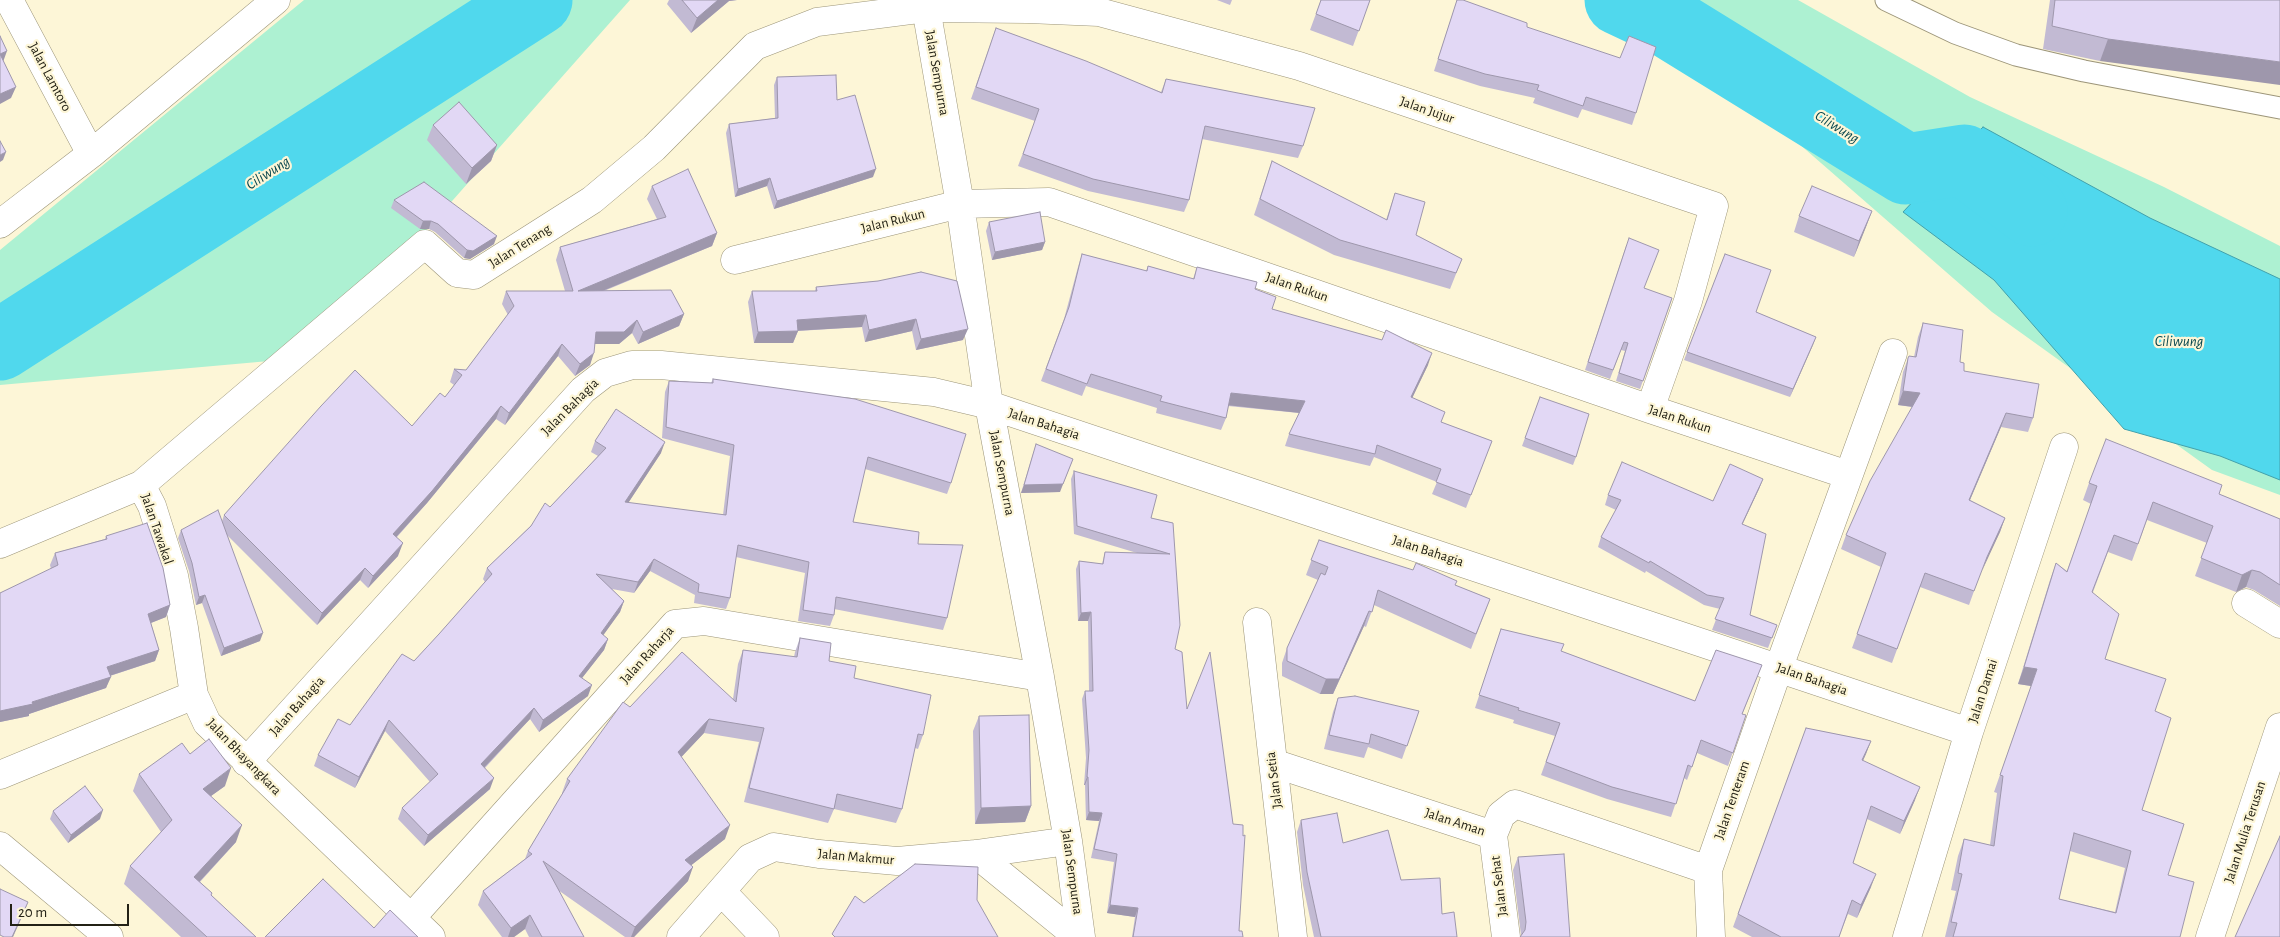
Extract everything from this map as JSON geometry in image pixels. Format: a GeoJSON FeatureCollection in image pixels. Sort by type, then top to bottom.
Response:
{"type":"FeatureCollection","features":[{"type":"Feature","properties":{"kind":"street","name":"Jalan Lamtoro"},"geometry":{"type":"LineString","coordinates":[[10,0],[91,154]]}},
{"type":"Feature","properties":{"kind":"street"},"geometry":{"type":"LineString","coordinates":[[0,224],[91,154],[276,0]]}},
{"type":"Feature","properties":{"kind":"street","name":"Jalan Sempurna"},"geometry":{"type":"LineString","coordinates":[[926,8],[960,204],[989,405],[1040,677],[1082,937]]}},
{"type":"Feature","properties":{"kind":"street","name":"Jalan Jujur"},"geometry":{"type":"LineString","coordinates":[[926,8],[1099,12],[1299,66],[1714,206],[1688,301],[1650,409]]}},
{"type":"Feature","properties":{"kind":"street","name":"Jalan Tenang"},"geometry":{"type":"LineString","coordinates":[[141,485],[425,244],[457,273],[474,274],[592,200],[654,148],[755,46],[818,22],[926,8]]}},
{"type":"Feature","properties":{"kind":"street","name":"Jalan Rukun"},"geometry":{"type":"LineString","coordinates":[[735,260],[960,204],[1048,202],[1848,475]]}},
{"type":"Feature","properties":{"kind":"street","name":"Jalan Tenteram"},"geometry":{"type":"LineString","coordinates":[[1710,937],[1708,870],[1779,667],[1893,353]]}},
{"type":"Feature","properties":{"kind":"street","name":"Jalan Bahagia"},"geometry":{"type":"LineString","coordinates":[[246,762],[583,390],[605,373],[632,364],[661,365],[934,392],[989,405],[1970,732]]}},
{"type":"Feature","properties":{"kind":"street","name":"Jalan Damai"},"geometry":{"type":"LineString","coordinates":[[1907,937],[1970,732],[2064,446]]}},
{"type":"Feature","properties":{"kind":"street","name":"Jalan Tawakal"},"geometry":{"type":"LineString","coordinates":[[0,544],[141,485],[152,506],[174,576],[194,695]]}},
{"type":"Feature","properties":{"kind":"street"},"geometry":{"type":"LineString","coordinates":[[2246,603],[2280,624]]}},
{"type":"Feature","properties":{"kind":"street","name":"Jalan Raharja"},"geometry":{"type":"LineString","coordinates":[[411,918],[675,624],[704,621],[1040,677]]}},
{"type":"Feature","properties":{"kind":"street","name":"Jalan Setia"},"geometry":{"type":"LineString","coordinates":[[1257,622],[1293,937]]}},
{"type":"Feature","properties":{"kind":"street"},"geometry":{"type":"LineString","coordinates":[[0,775],[194,695]]}},
{"type":"Feature","properties":{"kind":"street","name":"Jalan Bhayangkara"},"geometry":{"type":"LineString","coordinates":[[194,695],[207,723],[431,937]]}},
{"type":"Feature","properties":{"kind":"street","name":"Jalan Mulia Terusan"},"geometry":{"type":"LineString","coordinates":[[2210,937],[2280,727]]}},
{"type":"Feature","properties":{"kind":"street","name":"Jalan Aman"},"geometry":{"type":"LineString","coordinates":[[1272,763],[1493,835],[1501,815],[1516,804],[1708,870]]}},
{"type":"Feature","properties":{"kind":"street","name":"Jalan Sehat"},"geometry":{"type":"LineString","coordinates":[[1493,835],[1506,937]]}},
{"type":"Feature","properties":{"kind":"street","name":"Jalan Makmur"},"geometry":{"type":"LineString","coordinates":[[681,937],[750,858],[774,847],[819,854],[897,861],[976,854],[1068,841]]}},
{"type":"Feature","properties":{"kind":"street"},"geometry":{"type":"LineString","coordinates":[[0,846],[108,937]]}},
{"type":"Feature","properties":{"kind":"street"},"geometry":{"type":"LineString","coordinates":[[976,854],[1078,937]]}},
{"type":"Feature","properties":{"kind":"street"},"geometry":{"type":"LineString","coordinates":[[722,892],[765,937]]}},
{"type":"Feature","properties":{"kind":"lane"},"geometry":{"type":"LineString","coordinates":[[1886,0],[1955,33],[2016,54],[2084,71],[2280,108]]}},
{"type":"Feature","properties":{"kind":"green space"},"geometry":{"type":"Polygon","coordinates":[[[304,0],[630,0],[314,357],[0,385],[0,250],[304,0]]]}},
{"type":"Feature","properties":{"kind":"green space"},"geometry":{"type":"Polygon","coordinates":[[[1592,0],[1798,0],[1970,97],[2164,187],[2280,246],[2280,495],[2212,470],[1992,312],[1650,14],[1592,0]]]}},
{"type":"Feature","properties":{"kind":"water","name":"Ciliwung"},"geometry":{"type":"Polygon","coordinates":[[[1983,127],[2150,218],[2280,279],[2280,480],[2220,456],[2124,429],[1994,280],[1903,212],[1983,127]]]}},
{"type":"Feature","properties":{"kind":"building"},"geometry":{"type":"Polygon","coordinates":[[[682,0],[718,0],[697,18],[682,0]]]}},
{"type":"Feature","properties":{"kind":"building"},"geometry":{"type":"Polygon","coordinates":[[[1321,0],[1370,0],[1359,31],[1316,14],[1321,0]]]}},
{"type":"Feature","properties":{"kind":"building"},"geometry":{"type":"Polygon","coordinates":[[[1457,0],[1463,0],[1527,23],[1527,27],[1620,58],[1629,36],[1656,47],[1636,113],[1586,97],[1583,106],[1537,90],[1539,85],[1485,74],[1438,59],[1457,0]]]}},
{"type":"Feature","properties":{"kind":"building"},"geometry":{"type":"Polygon","coordinates":[[[2055,0],[2280,0],[2280,62],[2108,39],[2052,26],[2055,0]]]}},
{"type":"Feature","properties":{"kind":"building"},"geometry":{"type":"Polygon","coordinates":[[[996,28],[1086,61],[1162,93],[1166,79],[1315,108],[1303,146],[1205,126],[1189,200],[1093,179],[1023,154],[1039,109],[976,87],[996,28]]]}},
{"type":"Feature","properties":{"kind":"building"},"geometry":{"type":"Polygon","coordinates":[[[0,36],[7,51],[0,54],[0,36]]]}},
{"type":"Feature","properties":{"kind":"building"},"geometry":{"type":"Polygon","coordinates":[[[0,54],[16,87],[0,94],[0,54]]]}},
{"type":"Feature","properties":{"kind":"building"},"geometry":{"type":"Polygon","coordinates":[[[836,75],[837,100],[855,95],[876,169],[777,201],[770,178],[738,189],[729,124],[778,118],[777,77],[836,75]]]}},
{"type":"Feature","properties":{"kind":"building"},"geometry":{"type":"Polygon","coordinates":[[[459,102],[497,145],[472,168],[433,125],[459,102]]]}},
{"type":"Feature","properties":{"kind":"building"},"geometry":{"type":"Polygon","coordinates":[[[0,141],[6,152],[0,155],[0,141]]]}},
{"type":"Feature","properties":{"kind":"building"},"geometry":{"type":"Polygon","coordinates":[[[1272,161],[1387,220],[1395,193],[1425,202],[1416,235],[1462,259],[1456,273],[1340,240],[1260,199],[1272,161]]]}},
{"type":"Feature","properties":{"kind":"building"},"geometry":{"type":"Polygon","coordinates":[[[688,169],[717,233],[578,291],[671,290],[684,314],[643,332],[637,320],[624,332],[596,332],[594,353],[580,364],[562,344],[509,413],[501,406],[432,491],[393,534],[403,543],[373,576],[365,568],[322,613],[224,515],[355,370],[412,426],[440,393],[445,397],[462,375],[454,369],[466,370],[514,306],[506,291],[573,291],[560,247],[666,217],[652,186],[688,169]]]}},
{"type":"Feature","properties":{"kind":"building"},"geometry":{"type":"Polygon","coordinates":[[[424,182],[497,236],[473,251],[467,250],[438,224],[431,221],[423,221],[394,200],[424,182]]]}},
{"type":"Feature","properties":{"kind":"building"},"geometry":{"type":"Polygon","coordinates":[[[1812,186],[1872,211],[1859,241],[1799,216],[1812,186]]]}},
{"type":"Feature","properties":{"kind":"building"},"geometry":{"type":"Polygon","coordinates":[[[1040,212],[1045,242],[995,252],[989,222],[1040,212]]]}},
{"type":"Feature","properties":{"kind":"building"},"geometry":{"type":"Polygon","coordinates":[[[1629,238],[1659,250],[1644,288],[1672,298],[1643,381],[1619,373],[1628,343],[1624,342],[1613,370],[1588,362],[1629,238]]]}},
{"type":"Feature","properties":{"kind":"building"},"geometry":{"type":"Polygon","coordinates":[[[1082,254],[1147,271],[1148,266],[1194,279],[1197,267],[1257,282],[1255,289],[1276,297],[1272,309],[1382,340],[1386,330],[1432,353],[1411,397],[1445,412],[1441,422],[1492,441],[1471,495],[1436,482],[1441,469],[1377,445],[1375,454],[1289,434],[1305,401],[1231,393],[1226,418],[1160,401],[1162,396],[1091,374],[1087,384],[1046,369],[1069,307],[1082,254]]]}},
{"type":"Feature","properties":{"kind":"building"},"geometry":{"type":"Polygon","coordinates":[[[1725,254],[1771,270],[1756,312],[1816,337],[1793,389],[1687,352],[1725,254]]]}},
{"type":"Feature","properties":{"kind":"building"},"geometry":{"type":"Polygon","coordinates":[[[921,272],[957,281],[968,329],[921,339],[916,319],[869,330],[866,315],[797,320],[798,331],[758,332],[752,291],[817,291],[816,287],[878,281],[921,272]]]}},
{"type":"Feature","properties":{"kind":"building"},"geometry":{"type":"Polygon","coordinates":[[[1923,323],[1963,330],[1960,362],[1964,363],[1964,371],[2039,384],[2033,418],[2006,413],[1969,500],[2005,518],[1974,591],[1925,573],[1897,649],[1857,634],[1886,553],[1846,535],[1870,481],[1920,393],[1903,391],[1908,358],[1909,356],[1916,357],[1923,323]]]}},
{"type":"Feature","properties":{"kind":"building"},"geometry":{"type":"Polygon","coordinates":[[[713,379],[855,399],[966,434],[951,483],[868,457],[853,522],[919,532],[918,544],[963,545],[947,618],[836,597],[834,615],[803,610],[809,562],[738,545],[730,598],[698,592],[699,584],[654,559],[638,582],[596,574],[624,601],[601,633],[608,639],[579,676],[592,685],[543,720],[534,708],[481,764],[494,778],[428,835],[402,808],[438,774],[389,720],[359,777],[318,755],[338,719],[350,725],[402,654],[414,661],[492,574],[487,568],[531,526],[545,503],[550,507],[606,448],[595,441],[616,409],[665,442],[625,502],[726,515],[734,445],[666,427],[669,381],[713,383],[713,379]]]}},
{"type":"Feature","properties":{"kind":"building"},"geometry":{"type":"Polygon","coordinates":[[[1540,397],[1589,414],[1576,457],[1525,438],[1540,397]]]}},
{"type":"Feature","properties":{"kind":"building"},"geometry":{"type":"Polygon","coordinates":[[[2106,439],[2222,485],[2219,494],[2280,519],[2280,585],[2260,572],[2252,570],[2242,575],[2201,558],[2213,526],[2153,502],[2138,544],[2114,535],[2092,592],[2119,614],[2105,659],[2166,679],[2155,711],[2171,718],[2142,810],[2184,824],[2168,875],[2194,882],[2180,937],[1953,937],[1957,923],[1951,922],[1962,874],[1958,873],[1964,839],[1994,846],[2003,776],[2000,775],[2037,669],[2024,667],[2056,563],[2067,572],[2097,486],[2089,483],[2106,439]],[[2074,833],[2059,899],[2116,913],[2131,851],[2074,833]]]}},
{"type":"Feature","properties":{"kind":"building"},"geometry":{"type":"Polygon","coordinates":[[[1036,444],[1073,459],[1063,484],[1024,485],[1036,444]]]}},
{"type":"Feature","properties":{"kind":"building"},"geometry":{"type":"Polygon","coordinates":[[[1622,462],[1713,501],[1730,464],[1763,479],[1742,524],[1766,534],[1750,615],[1777,625],[1772,638],[1715,619],[1724,598],[1707,595],[1650,561],[1649,563],[1601,537],[1621,500],[1608,495],[1622,462]]]}},
{"type":"Feature","properties":{"kind":"building"},"geometry":{"type":"Polygon","coordinates":[[[1074,471],[1157,495],[1151,518],[1173,523],[1180,625],[1175,649],[1182,652],[1187,709],[1210,652],[1233,824],[1243,825],[1243,836],[1245,835],[1239,931],[1242,931],[1243,937],[1133,937],[1138,908],[1110,905],[1117,854],[1094,849],[1102,813],[1089,812],[1087,777],[1089,750],[1085,691],[1093,691],[1091,612],[1081,613],[1079,561],[1103,564],[1105,552],[1170,554],[1077,526],[1074,471]]]}},
{"type":"Feature","properties":{"kind":"building"},"geometry":{"type":"Polygon","coordinates":[[[218,510],[263,633],[224,648],[205,595],[199,597],[192,563],[181,530],[218,510]]]}},
{"type":"Feature","properties":{"kind":"building"},"geometry":{"type":"Polygon","coordinates":[[[147,523],[163,568],[170,605],[148,614],[159,650],[107,667],[111,677],[32,702],[33,704],[0,711],[0,593],[58,565],[55,553],[107,539],[106,536],[147,523]]]}},
{"type":"Feature","properties":{"kind":"building"},"geometry":{"type":"Polygon","coordinates":[[[1319,540],[1413,570],[1416,563],[1457,581],[1455,585],[1490,599],[1476,634],[1378,590],[1372,612],[1369,611],[1339,679],[1326,679],[1287,661],[1287,648],[1321,573],[1325,575],[1328,567],[1311,560],[1319,540]]]}},
{"type":"Feature","properties":{"kind":"building"},"geometry":{"type":"Polygon","coordinates":[[[1501,629],[1564,644],[1561,651],[1695,701],[1716,650],[1762,665],[1742,714],[1746,715],[1733,753],[1701,740],[1692,767],[1688,765],[1676,804],[1612,787],[1546,762],[1560,723],[1479,695],[1501,629]]]}},
{"type":"Feature","properties":{"kind":"building"},"geometry":{"type":"Polygon","coordinates":[[[800,638],[831,643],[829,661],[856,666],[854,678],[931,695],[923,735],[918,734],[902,809],[837,794],[834,809],[749,788],[764,728],[709,719],[678,752],[730,825],[685,860],[693,867],[635,927],[543,861],[584,937],[542,937],[530,915],[511,928],[483,891],[532,854],[528,851],[570,781],[567,779],[623,702],[630,707],[682,652],[736,702],[743,650],[797,657],[800,638]]]}},
{"type":"Feature","properties":{"kind":"building"},"geometry":{"type":"Polygon","coordinates":[[[1355,696],[1419,711],[1407,746],[1371,734],[1369,744],[1329,735],[1338,698],[1355,696]]]}},
{"type":"Feature","properties":{"kind":"building"},"geometry":{"type":"Polygon","coordinates":[[[1029,715],[1031,806],[981,808],[979,716],[1029,715]]]}},
{"type":"Feature","properties":{"kind":"building"},"geometry":{"type":"Polygon","coordinates":[[[1806,728],[1871,741],[1862,760],[1920,787],[1904,821],[1871,806],[1853,863],[1876,874],[1861,905],[1852,900],[1839,937],[1781,937],[1738,914],[1806,728]]]}},
{"type":"Feature","properties":{"kind":"building"},"geometry":{"type":"Polygon","coordinates":[[[209,739],[231,768],[203,789],[242,825],[194,877],[256,937],[207,937],[130,866],[172,820],[139,774],[182,743],[190,754],[209,739]]]}},
{"type":"Feature","properties":{"kind":"building"},"geometry":{"type":"Polygon","coordinates":[[[85,786],[103,810],[71,835],[53,811],[85,786]]]}},
{"type":"Feature","properties":{"kind":"building"},"geometry":{"type":"Polygon","coordinates":[[[1337,813],[1343,843],[1388,830],[1401,880],[1440,878],[1442,914],[1454,912],[1457,937],[1321,937],[1307,872],[1301,820],[1337,813]]]}},
{"type":"Feature","properties":{"kind":"building"},"geometry":{"type":"Polygon","coordinates":[[[2280,836],[2280,937],[2235,937],[2280,836]]]}},
{"type":"Feature","properties":{"kind":"building"},"geometry":{"type":"Polygon","coordinates":[[[1564,854],[1570,937],[1520,937],[1525,930],[1526,922],[1518,857],[1564,854]]]}},
{"type":"Feature","properties":{"kind":"building"},"geometry":{"type":"Polygon","coordinates":[[[915,864],[978,867],[977,900],[998,937],[835,937],[832,934],[855,896],[864,903],[915,864]]]}},
{"type":"Feature","properties":{"kind":"building"},"geometry":{"type":"Polygon","coordinates":[[[323,879],[374,928],[390,910],[418,937],[265,937],[323,879]]]}},
{"type":"Feature","properties":{"kind":"building"},"geometry":{"type":"Polygon","coordinates":[[[0,889],[28,902],[12,937],[0,935],[0,889]]]}},
{"type":"Feature","properties":{"kind":"waterway","name":"Ciliwung"},"geometry":{"type":"LineString","coordinates":[[0,345],[537,0]]}},
{"type":"Feature","properties":{"kind":"waterway","name":"Ciliwung"},"geometry":{"type":"LineString","coordinates":[[1620,0],[1671,24],[1906,169],[1964,160],[2032,211]]}}]}
